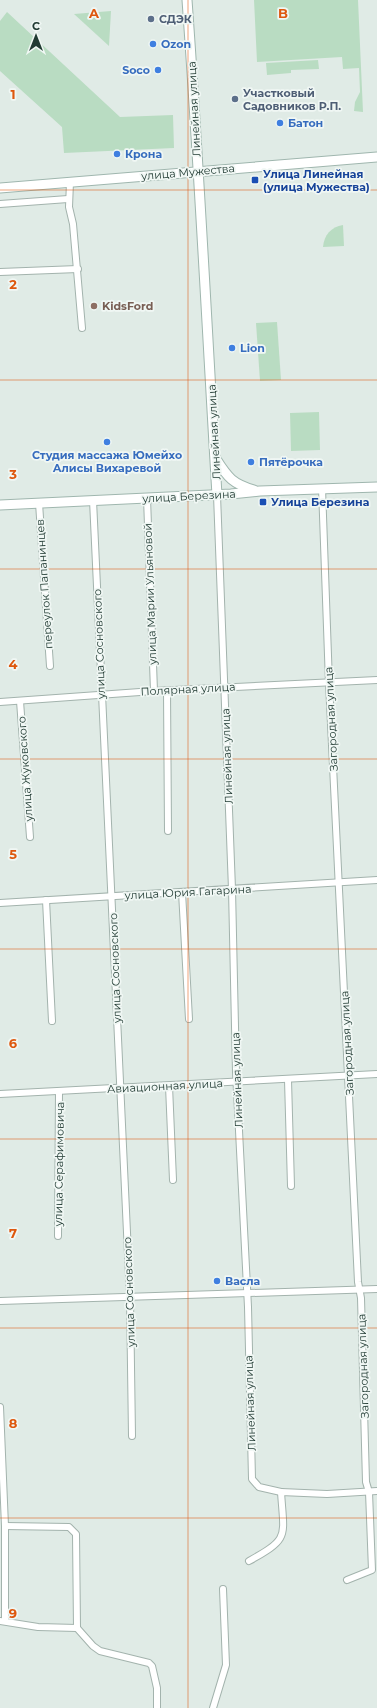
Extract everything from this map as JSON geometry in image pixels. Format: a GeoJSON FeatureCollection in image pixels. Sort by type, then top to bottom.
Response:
{"type":"FeatureCollection","features":[{"type":"Feature","properties":{"kind":"street","name":"Линейная улица"},"geometry":{"type":"LineString","coordinates":[[187,0],[197,171],[201,201],[217,495],[232,889],[237,1082],[247,1294],[252,1479],[259,1487],[281,1492],[327,1494],[377,1491]]}},
{"type":"Feature","properties":{"kind":"street","name":"улица Мужества"},"geometry":{"type":"LineString","coordinates":[[0,188],[377,157]]}},
{"type":"Feature","properties":{"kind":"street"},"geometry":{"type":"LineString","coordinates":[[70,182],[68,199],[73,224],[78,269],[82,328]]}},
{"type":"Feature","properties":{"kind":"street"},"geometry":{"type":"LineString","coordinates":[[0,204],[68,199]]}},
{"type":"Feature","properties":{"kind":"street"},"geometry":{"type":"LineString","coordinates":[[0,272],[78,269]]}},
{"type":"Feature","properties":{"kind":"street"},"geometry":{"type":"LineString","coordinates":[[215,458],[231,480],[241,486],[260,491]]}},
{"type":"Feature","properties":{"kind":"street","name":"улица Березина"},"geometry":{"type":"LineString","coordinates":[[0,505],[217,495],[322,488],[377,487]]}},
{"type":"Feature","properties":{"kind":"street","name":"Загородная улица"},"geometry":{"type":"LineString","coordinates":[[322,488],[329,683],[360,1290],[366,1482],[369,1492],[372,1570],[347,1580]]}},
{"type":"Feature","properties":{"kind":"street","name":"улица Марии Ульяновой"},"geometry":{"type":"LineString","coordinates":[[146,498],[154,691]]}},
{"type":"Feature","properties":{"kind":"street","name":"улица Сосновского"},"geometry":{"type":"LineString","coordinates":[[93,500],[130,1297],[132,1436]]}},
{"type":"Feature","properties":{"kind":"street","name":"переулок Папанинцев"},"geometry":{"type":"LineString","coordinates":[[39,503],[50,666]]}},
{"type":"Feature","properties":{"kind":"street","name":"Полярная улица"},"geometry":{"type":"LineString","coordinates":[[0,702],[167,690],[377,680]]}},
{"type":"Feature","properties":{"kind":"street"},"geometry":{"type":"LineString","coordinates":[[167,690],[168,831]]}},
{"type":"Feature","properties":{"kind":"street","name":"улица Жуковского"},"geometry":{"type":"LineString","coordinates":[[20,701],[30,837]]}},
{"type":"Feature","properties":{"kind":"street","name":"улица Юрия Гагарина"},"geometry":{"type":"LineString","coordinates":[[0,903],[377,880]]}},
{"type":"Feature","properties":{"kind":"street"},"geometry":{"type":"LineString","coordinates":[[182,892],[189,1019]]}},
{"type":"Feature","properties":{"kind":"street"},"geometry":{"type":"LineString","coordinates":[[46,900],[52,1022]]}},
{"type":"Feature","properties":{"kind":"street","name":"Авиационная улица"},"geometry":{"type":"LineString","coordinates":[[0,1094],[288,1080],[377,1074]]}},
{"type":"Feature","properties":{"kind":"street"},"geometry":{"type":"LineString","coordinates":[[288,1080],[291,1186]]}},
{"type":"Feature","properties":{"kind":"street"},"geometry":{"type":"LineString","coordinates":[[169,1086],[173,1180]]}},
{"type":"Feature","properties":{"kind":"street","name":"улица Серафимовича"},"geometry":{"type":"LineString","coordinates":[[58,1236],[59,1092]]}},
{"type":"Feature","properties":{"kind":"street"},"geometry":{"type":"LineString","coordinates":[[0,1301],[377,1289]]}},
{"type":"Feature","properties":{"kind":"street"},"geometry":{"type":"LineString","coordinates":[[0,1407],[5,1526],[2,1621],[38,1627],[77,1628]]}},
{"type":"Feature","properties":{"kind":"street"},"geometry":{"type":"LineString","coordinates":[[249,1561],[274,1547],[282,1537],[281,1492]]}},
{"type":"Feature","properties":{"kind":"street"},"geometry":{"type":"LineString","coordinates":[[5,1526],[69,1527],[76,1534],[77,1628],[93,1646],[100,1651],[149,1663],[152,1666],[157,1688],[157,1708]]}},
{"type":"Feature","properties":{"kind":"street"},"geometry":{"type":"LineString","coordinates":[[213,1708],[226,1665],[223,1589]]}},
{"type":"Feature","properties":{"kind":"green space"},"geometry":{"type":"Polygon","coordinates":[[[254,0],[358,0],[363,112],[354,111],[355,102],[360,92],[359,68],[343,69],[342,57],[257,62],[254,0]]]}},
{"type":"Feature","properties":{"kind":"green space"},"geometry":{"type":"Polygon","coordinates":[[[111,11],[109,46],[74,14],[111,11]]]}},
{"type":"Feature","properties":{"kind":"green space"},"geometry":{"type":"Polygon","coordinates":[[[7,12],[120,117],[173,115],[174,148],[64,153],[62,127],[0,71],[0,21],[7,12]]]}},
{"type":"Feature","properties":{"kind":"green space"},"geometry":{"type":"Polygon","coordinates":[[[318,60],[319,69],[291,70],[291,73],[267,75],[266,63],[318,60]]]}},
{"type":"Feature","properties":{"kind":"green space"},"geometry":{"type":"Polygon","coordinates":[[[343,225],[344,246],[323,247],[329,232],[343,225]]]}},
{"type":"Feature","properties":{"kind":"green space"},"geometry":{"type":"Polygon","coordinates":[[[277,322],[281,380],[260,381],[256,323],[277,322]]]}},
{"type":"Feature","properties":{"kind":"green space"},"geometry":{"type":"Polygon","coordinates":[[[319,412],[320,450],[291,451],[290,413],[319,412]]]}},
{"type":"Feature","properties":{"kind":"place","name":"СДЭК"},"geometry":{"type":"Point","coordinates":[151,19]}},
{"type":"Feature","properties":{"kind":"place","name":"Ozon"},"geometry":{"type":"Point","coordinates":[153,44]}},
{"type":"Feature","properties":{"kind":"place","name":"Soco"},"geometry":{"type":"Point","coordinates":[158,70]}},
{"type":"Feature","properties":{"kind":"place","name":"Участковый Садовников Р.П."},"geometry":{"type":"Point","coordinates":[235,99]}},
{"type":"Feature","properties":{"kind":"place","name":"Батон"},"geometry":{"type":"Point","coordinates":[280,123]}},
{"type":"Feature","properties":{"kind":"place","name":"Крона"},"geometry":{"type":"Point","coordinates":[117,154]}},
{"type":"Feature","properties":{"kind":"place","name":"Улица Линейная (улица Мужества)"},"geometry":{"type":"Point","coordinates":[255,180]}},
{"type":"Feature","properties":{"kind":"place","name":"KidsFord"},"geometry":{"type":"Point","coordinates":[94,306]}},
{"type":"Feature","properties":{"kind":"place","name":"Lion"},"geometry":{"type":"Point","coordinates":[232,348]}},
{"type":"Feature","properties":{"kind":"place","name":"Студия массажа Юмейхо Алисы Вихаревой"},"geometry":{"type":"Point","coordinates":[107,442]}},
{"type":"Feature","properties":{"kind":"place","name":"Пятёрочка"},"geometry":{"type":"Point","coordinates":[251,462]}},
{"type":"Feature","properties":{"kind":"place","name":"Улица Березина"},"geometry":{"type":"Point","coordinates":[263,502]}},
{"type":"Feature","properties":{"kind":"place","name":"Васла"},"geometry":{"type":"Point","coordinates":[217,1281]}}]}
